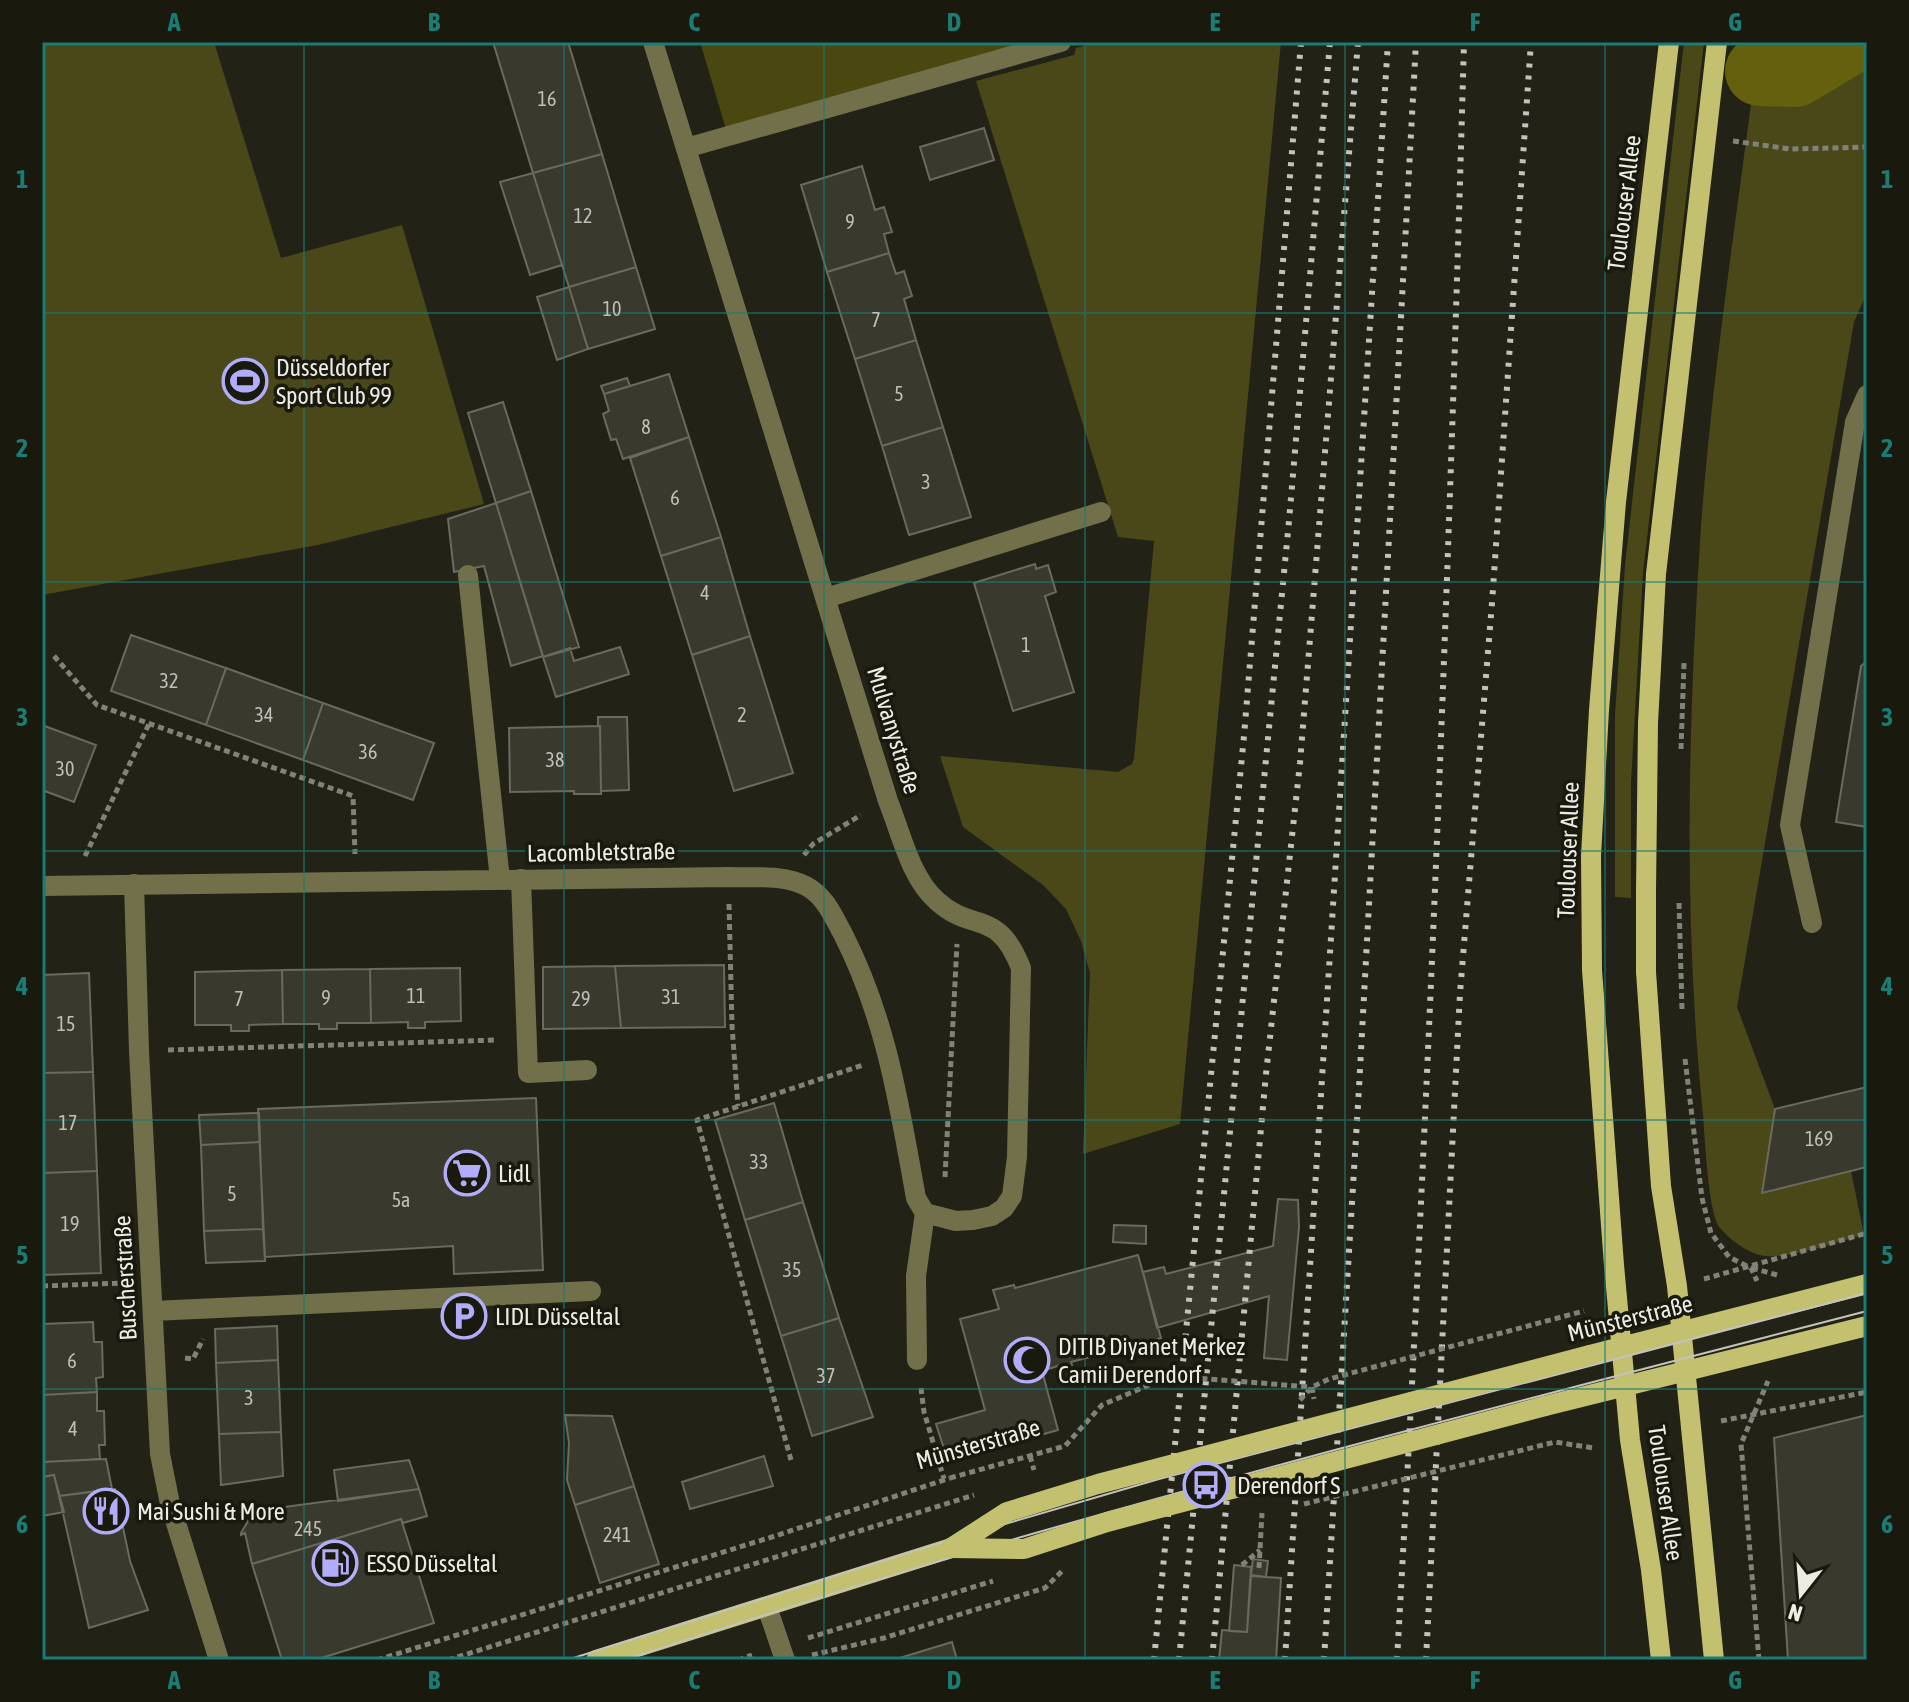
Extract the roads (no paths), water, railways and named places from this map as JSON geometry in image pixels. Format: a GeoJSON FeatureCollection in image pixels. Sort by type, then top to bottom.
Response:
{"type":"FeatureCollection","features":[{"type":"Feature","properties":{"kind":"main road","name":"Toulouser Allee"},"geometry":{"type":"LineString","coordinates":[[1661,1660],[1651,1570],[1630,1440],[1592,970],[1591,856],[1616,502],[1669,42]]}},
{"type":"Feature","properties":{"kind":"main road","name":"Toulouser Allee"},"geometry":{"type":"LineString","coordinates":[[1714,1660],[1677,1286],[1661,1186],[1646,972],[1648,723],[1658,559],[1717,42]]}},
{"type":"Feature","properties":{"kind":"main road","name":"Münsterstraße"},"geometry":{"type":"LineString","coordinates":[[596,1660],[951,1548],[1007,1512],[1098,1484],[1867,1284]]}},
{"type":"Feature","properties":{"kind":"main road","name":"Münsterstraße"},"geometry":{"type":"LineString","coordinates":[[951,1548],[1024,1549],[1107,1522],[1596,1392],[1867,1326]]}},
{"type":"Feature","properties":{"kind":"street","name":"Mulvanystraße"},"geometry":{"type":"LineString","coordinates":[[653,42],[888,801],[926,890],[946,909],[1001,933],[1009,942],[1021,968],[1015,1182],[1004,1208],[992,1216],[956,1221],[925,1213]]}},
{"type":"Feature","properties":{"kind":"street"},"geometry":{"type":"LineString","coordinates":[[686,148],[1061,42]]}},
{"type":"Feature","properties":{"kind":"street"},"geometry":{"type":"LineString","coordinates":[[1812,923],[1790,825],[1855,422],[1867,395]]}},
{"type":"Feature","properties":{"kind":"street"},"geometry":{"type":"LineString","coordinates":[[826,598],[1101,512]]}},
{"type":"Feature","properties":{"kind":"street"},"geometry":{"type":"LineString","coordinates":[[468,575],[510,880],[528,1073],[587,1070]]}},
{"type":"Feature","properties":{"kind":"street","name":"Lacombletstraße"},"geometry":{"type":"LineString","coordinates":[[42,886],[728,877],[793,881],[808,887],[829,906],[862,972],[890,1056],[916,1198],[925,1213]]}},
{"type":"Feature","properties":{"kind":"street","name":"Buscherstraße"},"geometry":{"type":"LineString","coordinates":[[134,884],[157,1421],[163,1467],[183,1551],[219,1660]]}},
{"type":"Feature","properties":{"kind":"street"},"geometry":{"type":"LineString","coordinates":[[917,1360],[916,1276],[925,1213]]}},
{"type":"Feature","properties":{"kind":"street"},"geometry":{"type":"LineString","coordinates":[[153,1311],[591,1291]]}},
{"type":"Feature","properties":{"kind":"street"},"geometry":{"type":"LineString","coordinates":[[767,1607],[785,1660]]}},
{"type":"Feature","properties":{"kind":"waterway"},"geometry":{"type":"LineString","coordinates":[[1760,71],[1795,72],[1845,42]]}},
{"type":"Feature","properties":{"kind":"tram line"},"geometry":{"type":"LineString","coordinates":[[567,1660],[933,1545],[1159,1479],[1867,1293]]}},
{"type":"Feature","properties":{"kind":"tram line"},"geometry":{"type":"LineString","coordinates":[[624,1660],[940,1561],[1148,1501],[1867,1311]]}},
{"type":"Feature","properties":{"kind":"railway"},"geometry":{"type":"LineString","coordinates":[[1154,1660],[1244,736],[1301,42]]}},
{"type":"Feature","properties":{"kind":"railway"},"geometry":{"type":"LineString","coordinates":[[1179,1660],[1289,521],[1330,42]]}},
{"type":"Feature","properties":{"kind":"railway"},"geometry":{"type":"LineString","coordinates":[[1212,1660],[1266,1074],[1300,763],[1358,42]]}},
{"type":"Feature","properties":{"kind":"railway"},"geometry":{"type":"LineString","coordinates":[[1285,1660],[1388,42]]}},
{"type":"Feature","properties":{"kind":"railway"},"geometry":{"type":"LineString","coordinates":[[1324,1660],[1359,1088],[1416,42]]}},
{"type":"Feature","properties":{"kind":"railway"},"geometry":{"type":"LineString","coordinates":[[1397,1660],[1436,851],[1464,42]]}},
{"type":"Feature","properties":{"kind":"railway"},"geometry":{"type":"LineString","coordinates":[[1426,1660],[1460,993],[1492,603],[1531,42]]}},
{"type":"Feature","properties":{"kind":"place","name":"Düsseldorfer Sport Club 99"},"geometry":{"type":"Point","coordinates":[245,381]}},
{"type":"Feature","properties":{"kind":"place","name":"Lidl"},"geometry":{"type":"Point","coordinates":[467,1173]}},
{"type":"Feature","properties":{"kind":"place","name":"LIDL Düsseltal"},"geometry":{"type":"Point","coordinates":[464,1316]}},
{"type":"Feature","properties":{"kind":"place","name":"DITIB Diyanet Merkez Camii Derendorf"},"geometry":{"type":"Point","coordinates":[1027,1360]}},
{"type":"Feature","properties":{"kind":"place","name":"Derendorf S"},"geometry":{"type":"Point","coordinates":[1206,1485]}},
{"type":"Feature","properties":{"kind":"place","name":"Mai Sushi & More"},"geometry":{"type":"Point","coordinates":[106,1511]}},
{"type":"Feature","properties":{"kind":"place","name":"ESSO Düsseltal"},"geometry":{"type":"Point","coordinates":[335,1563]}}]}
